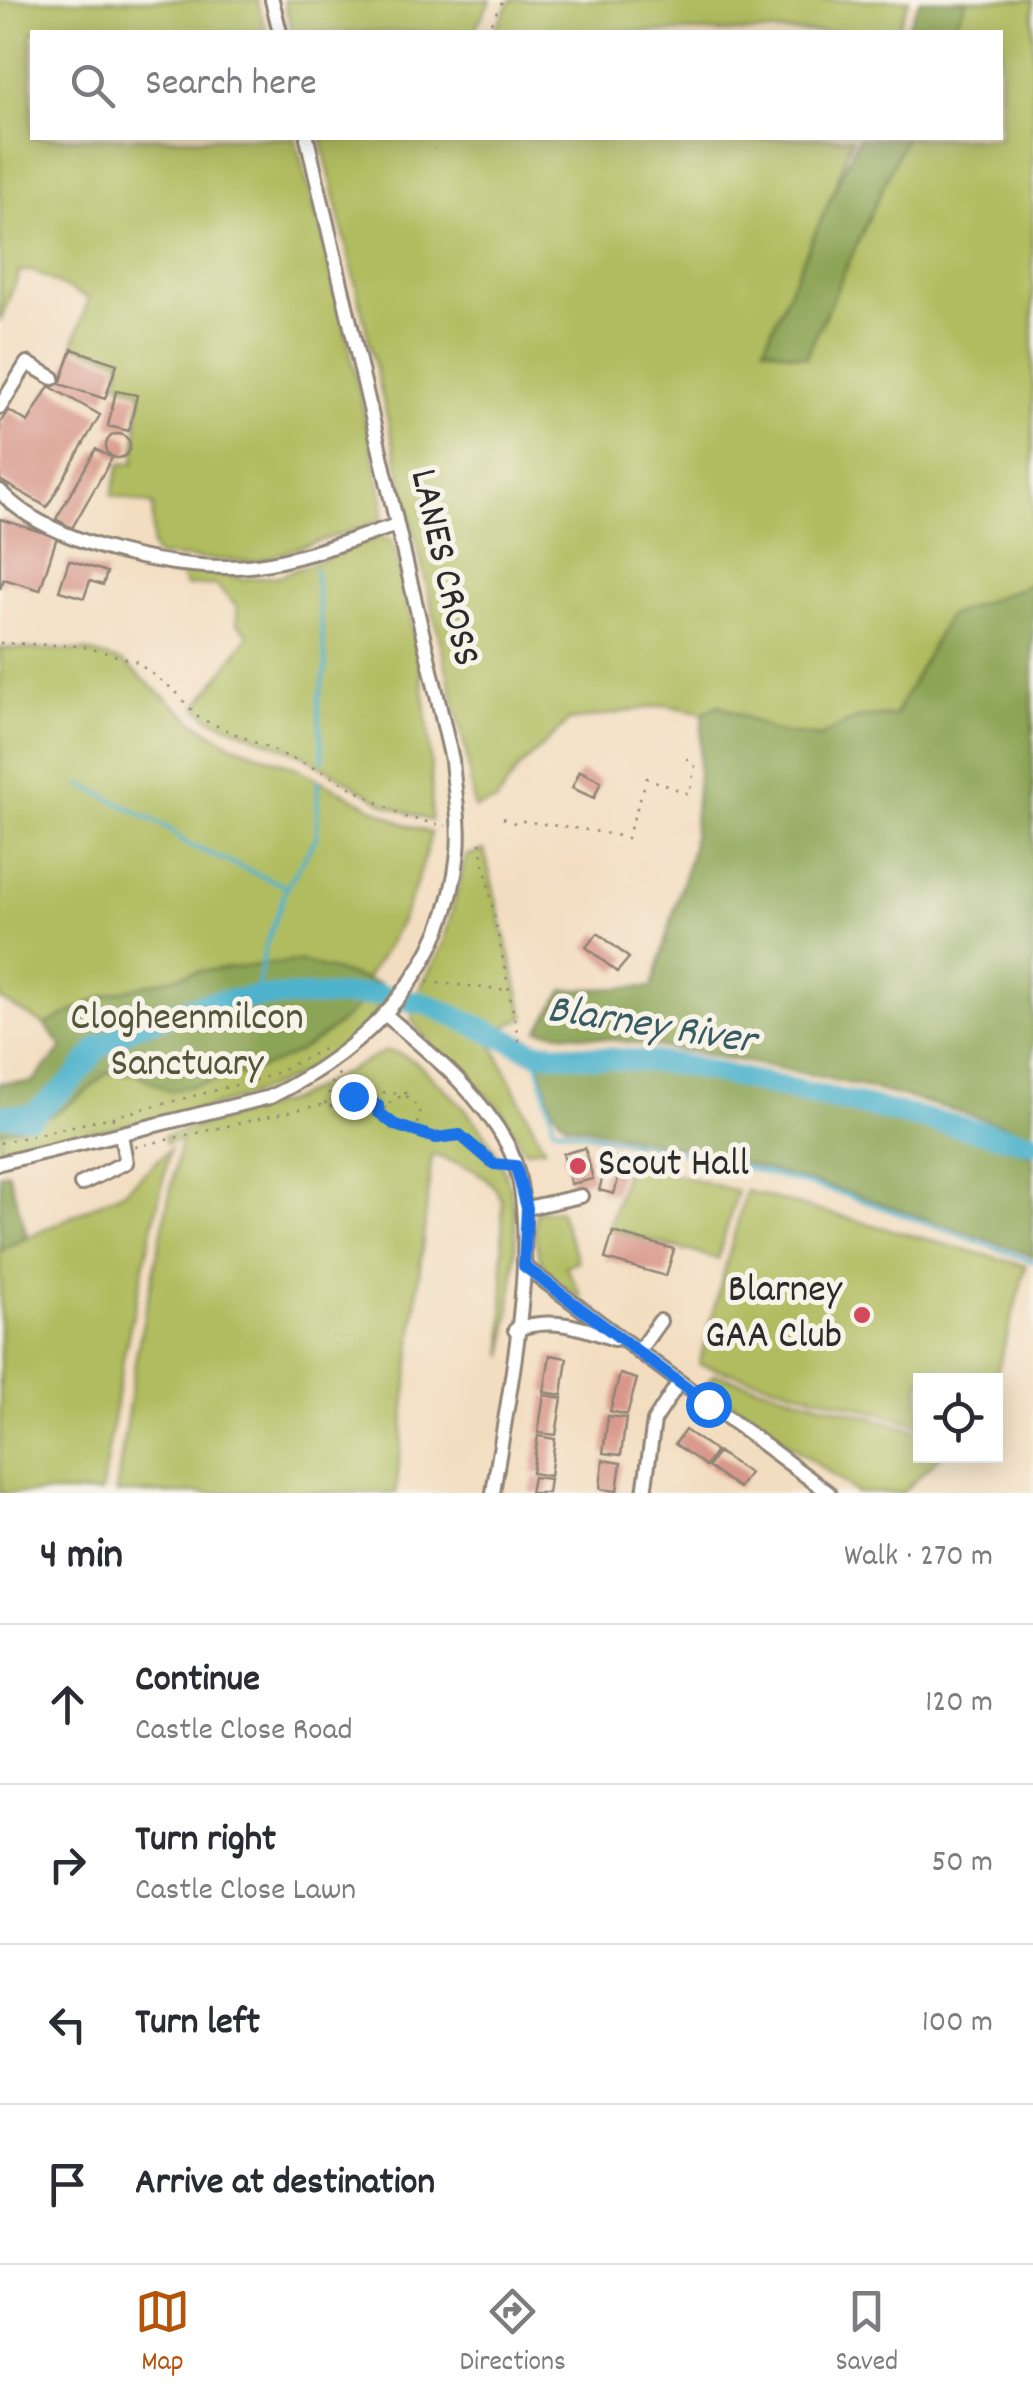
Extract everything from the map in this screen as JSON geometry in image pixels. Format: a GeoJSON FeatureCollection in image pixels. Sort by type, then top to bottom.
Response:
{"type":"FeatureCollection","features":[{"type":"Feature","properties":{"kind":"street"},"geometry":{"type":"LineString","coordinates":[[272,0],[280,30]]}},
{"type":"Feature","properties":{"kind":"street","name":"LANES CROSS"},"geometry":{"type":"LineString","coordinates":[[0,1163],[270,1097],[307,1079],[368,1034],[419,981],[450,898],[458,826],[452,760],[307,140]]}},
{"type":"Feature","properties":{"kind":"street"},"geometry":{"type":"LineString","coordinates":[[0,407],[27,363],[52,378]]}},
{"type":"Feature","properties":{"kind":"street"},"geometry":{"type":"LineString","coordinates":[[0,491],[69,536],[146,560],[218,567],[285,559],[397,525]]}},
{"type":"Feature","properties":{"kind":"street"},"geometry":{"type":"LineString","coordinates":[[391,1010],[408,1035],[480,1104],[508,1144],[527,1208],[524,1266],[493,1493]]}},
{"type":"Feature","properties":{"kind":"street"},"geometry":{"type":"LineString","coordinates":[[368,1034],[379,1029],[408,1035]]}},
{"type":"Feature","properties":{"kind":"street"},"geometry":{"type":"LineString","coordinates":[[81,1184],[126,1162],[120,1134]]}},
{"type":"Feature","properties":{"kind":"street"},"geometry":{"type":"LineString","coordinates":[[527,1208],[581,1196]]}},
{"type":"Feature","properties":{"kind":"street"},"geometry":{"type":"LineString","coordinates":[[524,1266],[828,1493]]}},
{"type":"Feature","properties":{"kind":"street"},"geometry":{"type":"LineString","coordinates":[[633,1347],[660,1321]]}},
{"type":"Feature","properties":{"kind":"street"},"geometry":{"type":"LineString","coordinates":[[515,1330],[530,1324],[555,1323],[633,1347]]}},
{"type":"Feature","properties":{"kind":"street"},"geometry":{"type":"LineString","coordinates":[[644,1493],[654,1421],[679,1382]]}},
{"type":"Feature","properties":{"kind":"path"},"geometry":{"type":"LineString","coordinates":[[487,30],[504,0]]}},
{"type":"Feature","properties":{"kind":"path"},"geometry":{"type":"LineString","coordinates":[[433,140],[434,148]]}},
{"type":"Feature","properties":{"kind":"path"},"geometry":{"type":"LineString","coordinates":[[0,644],[81,646],[135,661],[175,691],[199,718],[231,735],[310,765],[404,817],[458,826]]}},
{"type":"Feature","properties":{"kind":"path"},"geometry":{"type":"LineString","coordinates":[[503,818],[517,824],[524,821],[573,829],[581,826],[627,838],[648,778],[689,794],[695,766],[685,757]]}},
{"type":"Feature","properties":{"kind":"path"},"geometry":{"type":"LineString","coordinates":[[480,843],[520,1047]]}},
{"type":"Feature","properties":{"kind":"path"},"geometry":{"type":"LineString","coordinates":[[419,981],[510,990]]}},
{"type":"Feature","properties":{"kind":"path"},"geometry":{"type":"LineString","coordinates":[[0,1143],[266,1078],[326,1046],[336,1052]]}},
{"type":"Feature","properties":{"kind":"path"},"geometry":{"type":"LineString","coordinates":[[324,1106],[333,1081],[344,1068]]}},
{"type":"Feature","properties":{"kind":"path"},"geometry":{"type":"LineString","coordinates":[[416,1132],[420,1109],[406,1096],[360,1087],[355,1090],[354,1102],[365,1100],[380,1106],[395,1125],[416,1132],[436,1138],[460,1135],[494,1164],[516,1166]]}},
{"type":"Feature","properties":{"kind":"path"},"geometry":{"type":"LineString","coordinates":[[365,1100],[370,1092]]}},
{"type":"Feature","properties":{"kind":"path"},"geometry":{"type":"LineString","coordinates":[[382,1092],[380,1106],[385,1113]]}},
{"type":"Feature","properties":{"kind":"path"},"geometry":{"type":"LineString","coordinates":[[124,1150],[306,1106],[380,1106],[406,1096]]}},
{"type":"Feature","properties":{"kind":"path"},"geometry":{"type":"LineString","coordinates":[[112,1117],[120,1134]]}},
{"type":"Feature","properties":{"kind":"green space"},"geometry":{"type":"Polygon","coordinates":[[[0,0],[257,0],[265,30],[30,30],[30,140],[296,140],[336,288],[383,499],[382,521],[255,562],[156,556],[152,546],[153,505],[112,495],[120,464],[134,463],[141,392],[118,383],[121,360],[73,345],[89,299],[32,271],[20,271],[0,321],[0,0]]]}},
{"type":"Feature","properties":{"kind":"green space"},"geometry":{"type":"Polygon","coordinates":[[[284,0],[491,0],[474,30],[292,30],[284,0]]]}},
{"type":"Feature","properties":{"kind":"green space"},"geometry":{"type":"Polygon","coordinates":[[[511,0],[909,0],[897,30],[494,30],[511,0]]]}},
{"type":"Feature","properties":{"kind":"green space"},"geometry":{"type":"Polygon","coordinates":[[[920,0],[967,0],[953,30],[906,30],[920,0]]]}},
{"type":"Feature","properties":{"kind":"green space"},"geometry":{"type":"Polygon","coordinates":[[[967,0],[1033,0],[1033,583],[948,616],[895,715],[858,718],[819,737],[774,731],[719,705],[703,713],[666,705],[569,721],[518,769],[496,802],[474,808],[466,751],[321,140],[851,140],[832,195],[764,347],[806,357],[904,140],[1003,140],[1003,30],[953,30],[967,0]]]}},
{"type":"Feature","properties":{"kind":"green space"},"geometry":{"type":"Polygon","coordinates":[[[857,140],[904,140],[806,357],[764,347],[857,140]]]}},
{"type":"Feature","properties":{"kind":"green space"},"geometry":{"type":"Polygon","coordinates":[[[380,537],[393,541],[416,645],[430,749],[431,821],[387,805],[305,756],[209,718],[197,707],[249,635],[237,623],[237,607],[216,585],[186,586],[180,575],[165,575],[160,565],[246,579],[279,576],[380,537]]]}},
{"type":"Feature","properties":{"kind":"green space"},"geometry":{"type":"Polygon","coordinates":[[[1033,583],[1033,1134],[911,1099],[788,1070],[664,1047],[538,1030],[564,990],[652,987],[692,849],[703,713],[719,705],[774,731],[819,737],[858,718],[895,715],[948,616],[1033,583]]]}},
{"type":"Feature","properties":{"kind":"green space"},"geometry":{"type":"Polygon","coordinates":[[[0,648],[86,651],[123,662],[193,721],[228,743],[292,766],[402,823],[431,833],[406,910],[365,980],[380,984],[377,1011],[369,1023],[317,1064],[276,1085],[231,1101],[0,1153],[0,1083],[31,1083],[63,1048],[45,1025],[0,999],[0,648]]]}},
{"type":"Feature","properties":{"kind":"green space"},"geometry":{"type":"Polygon","coordinates":[[[484,850],[525,1017],[488,1035],[544,1148],[524,1150],[500,1107],[438,1053],[412,1021],[413,1001],[443,945],[466,856],[484,850]]]}},
{"type":"Feature","properties":{"kind":"green space","name":"Clogheenmilcon Sanctuary"},"geometry":{"type":"Polygon","coordinates":[[[300,961],[380,984],[331,1030],[308,1046],[260,1068],[169,1091],[137,1074],[108,1072],[59,1111],[0,1131],[0,1083],[31,1083],[63,1048],[45,1025],[104,996],[198,971],[300,961]]]}},
{"type":"Feature","properties":{"kind":"green space"},"geometry":{"type":"Polygon","coordinates":[[[386,1051],[403,1055],[443,1087],[494,1149],[507,1180],[515,1244],[504,1357],[502,1200],[482,1175],[432,1155],[396,1493],[116,1493],[136,1356],[181,1140],[166,1143],[164,1136],[294,1099],[386,1051]]]}},
{"type":"Feature","properties":{"kind":"green space"},"geometry":{"type":"Polygon","coordinates":[[[547,1056],[806,1092],[896,1120],[1019,1150],[1033,1156],[1033,1256],[854,1194],[696,1150],[566,1124],[554,1111],[540,1066],[547,1056]]]}},
{"type":"Feature","properties":{"kind":"green space"},"geometry":{"type":"Polygon","coordinates":[[[170,1149],[124,1354],[101,1493],[0,1493],[0,1251],[125,1191],[170,1149]]]}},
{"type":"Feature","properties":{"kind":"green space"},"geometry":{"type":"Polygon","coordinates":[[[628,1161],[737,1191],[718,1259],[609,1229],[628,1161]]]}},
{"type":"Feature","properties":{"kind":"green space"},"geometry":{"type":"Polygon","coordinates":[[[8,1172],[27,1235],[0,1251],[0,1174],[8,1172]]]}},
{"type":"Feature","properties":{"kind":"green space","name":"Blarney GAA Club"},"geometry":{"type":"Polygon","coordinates":[[[746,1191],[1026,1266],[997,1373],[913,1373],[913,1422],[699,1364],[746,1191]]]}},
{"type":"Feature","properties":{"kind":"green space"},"geometry":{"type":"Polygon","coordinates":[[[559,1210],[578,1261],[566,1266],[582,1297],[549,1273],[538,1252],[536,1212],[559,1210]]]}},
{"type":"Feature","properties":{"kind":"green space"},"geometry":{"type":"Polygon","coordinates":[[[714,1374],[913,1429],[913,1463],[934,1463],[902,1493],[857,1493],[706,1384],[714,1374]]]}},
{"type":"Feature","properties":{"kind":"building"},"geometry":{"type":"Polygon","coordinates":[[[72,349],[117,364],[105,399],[60,384],[72,349]]]}},
{"type":"Feature","properties":{"kind":"building"},"geometry":{"type":"Polygon","coordinates":[[[49,386],[100,415],[47,507],[0,480],[0,423],[8,410],[28,422],[49,386]]]}},
{"type":"Feature","properties":{"kind":"building"},"geometry":{"type":"Polygon","coordinates":[[[116,391],[137,395],[129,431],[108,426],[116,391]]]}},
{"type":"Feature","properties":{"kind":"building"},"geometry":{"type":"Polygon","coordinates":[[[118,434],[130,446],[118,458],[106,446],[118,434]]]}},
{"type":"Feature","properties":{"kind":"building"},"geometry":{"type":"Polygon","coordinates":[[[96,449],[112,458],[72,528],[56,519],[96,449]]]}},
{"type":"Feature","properties":{"kind":"building"},"geometry":{"type":"Polygon","coordinates":[[[0,519],[57,537],[40,590],[4,579],[0,589],[0,519]]]}},
{"type":"Feature","properties":{"kind":"building"},"geometry":{"type":"Polygon","coordinates":[[[69,560],[107,572],[103,585],[90,581],[84,598],[59,591],[69,560]]]}},
{"type":"Feature","properties":{"kind":"building"},"geometry":{"type":"Polygon","coordinates":[[[580,771],[601,781],[594,798],[572,788],[580,771]]]}},
{"type":"Feature","properties":{"kind":"building"},"geometry":{"type":"Polygon","coordinates":[[[598,933],[629,958],[617,972],[586,947],[598,933]]]}},
{"type":"Feature","properties":{"kind":"building","name":"Scout Hall"},"geometry":{"type":"Polygon","coordinates":[[[585,1148],[593,1179],[571,1184],[563,1154],[585,1148]]]}},
{"type":"Feature","properties":{"kind":"building"},"geometry":{"type":"Polygon","coordinates":[[[609,1156],[623,1160],[614,1194],[599,1190],[609,1156]]]}},
{"type":"Feature","properties":{"kind":"building"},"geometry":{"type":"Polygon","coordinates":[[[613,1232],[674,1249],[666,1276],[605,1259],[613,1232]]]}},
{"type":"Feature","properties":{"kind":"building"},"geometry":{"type":"Polygon","coordinates":[[[550,1355],[567,1358],[562,1395],[544,1392],[550,1355]]]}},
{"type":"Feature","properties":{"kind":"building"},"geometry":{"type":"Polygon","coordinates":[[[620,1374],[637,1379],[627,1415],[610,1411],[620,1374]]]}},
{"type":"Feature","properties":{"kind":"building"},"geometry":{"type":"Polygon","coordinates":[[[544,1395],[562,1398],[556,1435],[538,1433],[544,1395]]]}},
{"type":"Feature","properties":{"kind":"building"},"geometry":{"type":"Polygon","coordinates":[[[608,1416],[626,1418],[621,1455],[603,1453],[608,1416]]]}},
{"type":"Feature","properties":{"kind":"building"},"geometry":{"type":"Polygon","coordinates":[[[685,1430],[716,1451],[706,1466],[675,1444],[685,1430]]]}},
{"type":"Feature","properties":{"kind":"building"},"geometry":{"type":"Polygon","coordinates":[[[538,1436],[555,1439],[550,1476],[532,1473],[538,1436]]]}},
{"type":"Feature","properties":{"kind":"building"},"geometry":{"type":"Polygon","coordinates":[[[718,1452],[749,1473],[739,1488],[708,1467],[718,1452]]]}},
{"type":"Feature","properties":{"kind":"building"},"geometry":{"type":"Polygon","coordinates":[[[603,1460],[621,1463],[617,1491],[600,1489],[603,1460]]]}},
{"type":"Feature","properties":{"kind":"building"},"geometry":{"type":"Polygon","coordinates":[[[533,1477],[550,1479],[548,1493],[530,1493],[533,1477]]]}},
{"type":"Feature","properties":{"kind":"waterway"},"geometry":{"type":"LineString","coordinates":[[315,570],[326,667],[318,703],[323,761]]}},
{"type":"Feature","properties":{"kind":"waterway"},"geometry":{"type":"LineString","coordinates":[[256,997],[265,948],[287,887],[317,836],[318,780]]}},
{"type":"Feature","properties":{"kind":"waterway"},"geometry":{"type":"LineString","coordinates":[[81,784],[168,828],[187,844],[287,887]]}},
{"type":"Feature","properties":{"kind":"waterway","name":"Blarney River"},"geometry":{"type":"LineString","coordinates":[[0,1115],[32,1116],[74,1079],[98,1048],[133,1027],[206,1003],[256,997],[379,995],[427,1004],[535,1052],[677,1064],[1033,1143]]}},
{"type":"Feature","properties":{"kind":"waterway"},"geometry":{"type":"LineString","coordinates":[[535,1052],[554,1127],[694,1154],[846,1195],[1033,1261]]}},
{"type":"Feature","properties":{"kind":"place","name":"Scout Hall"},"geometry":{"type":"Point","coordinates":[578,1166]}},
{"type":"Feature","properties":{"kind":"place","name":"Blarney GAA Club"},"geometry":{"type":"Point","coordinates":[862,1315]}},
{"type":"Feature","properties":{"kind":"route"},"geometry":{"type":"LineString","coordinates":[[353,1096],[354,1102],[360,1104],[365,1100],[378,1105],[376,1110],[385,1113],[395,1125],[436,1138],[460,1135],[470,1139],[494,1164],[516,1166],[527,1208],[524,1266],[708,1404]]}}]}
